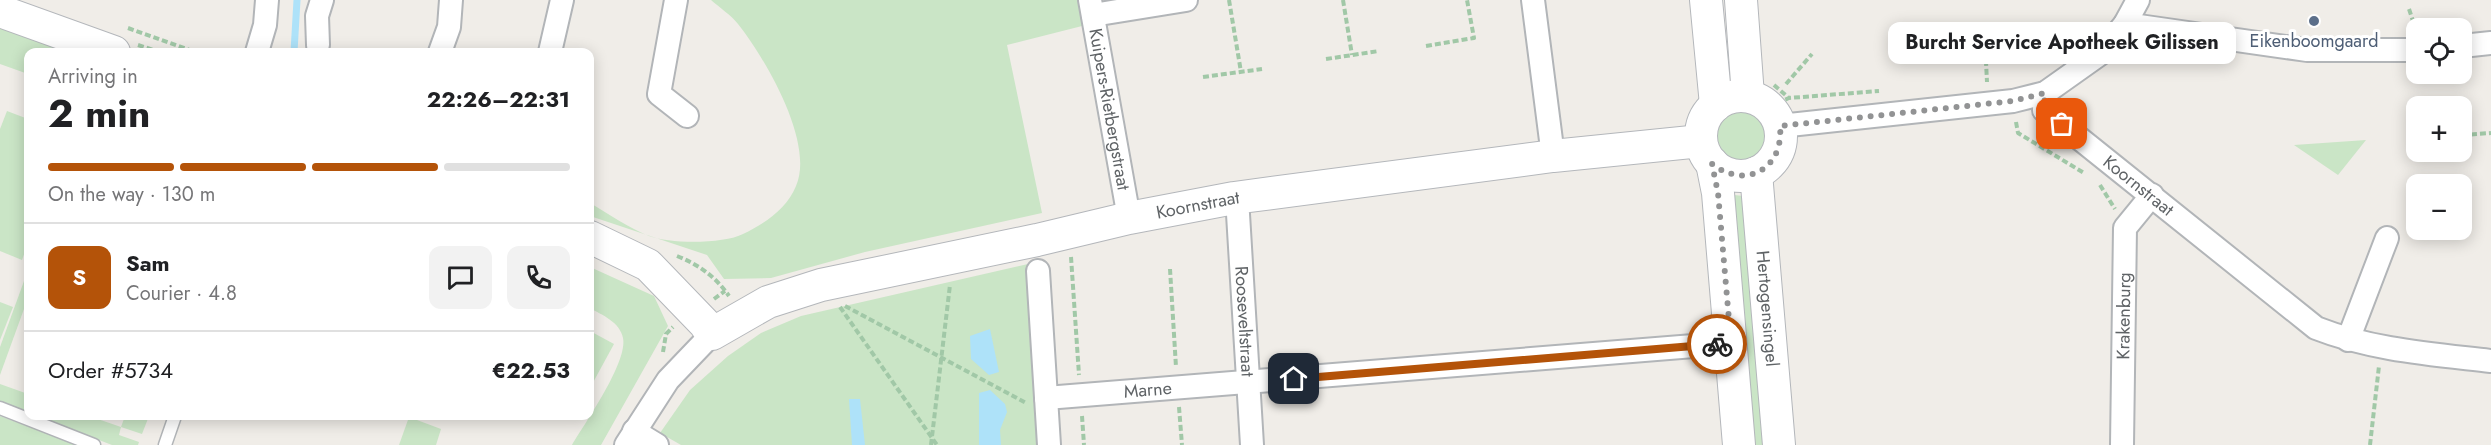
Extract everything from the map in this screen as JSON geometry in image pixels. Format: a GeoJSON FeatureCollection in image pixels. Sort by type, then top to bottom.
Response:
{"type":"FeatureCollection","features":[{"type":"Feature","properties":{"kind":"street"},"geometry":{"type":"LineString","coordinates":[[258,48],[266,25],[267,0]]}},
{"type":"Feature","properties":{"kind":"street"},"geometry":{"type":"LineString","coordinates":[[318,45],[317,16],[322,0]]}},
{"type":"Feature","properties":{"kind":"street"},"geometry":{"type":"LineString","coordinates":[[441,48],[448,27],[451,0]]}},
{"type":"Feature","properties":{"kind":"street"},"geometry":{"type":"LineString","coordinates":[[550,48],[562,0]]}},
{"type":"Feature","properties":{"kind":"street"},"geometry":{"type":"LineString","coordinates":[[676,0],[659,94],[687,116]]}},
{"type":"Feature","properties":{"kind":"street"},"geometry":{"type":"LineString","coordinates":[[1092,7],[1186,0]]}},
{"type":"Feature","properties":{"kind":"street"},"geometry":{"type":"LineString","coordinates":[[1533,0],[1553,156]]}},
{"type":"Feature","properties":{"kind":"street"},"geometry":{"type":"LineString","coordinates":[[1706,0],[1716,105]]}},
{"type":"Feature","properties":{"kind":"street"},"geometry":{"type":"LineString","coordinates":[[1707,152],[1732,175],[1744,176],[1756,173],[1774,159],[1779,149],[1774,99],[1742,0]]}},
{"type":"Feature","properties":{"kind":"street"},"geometry":{"type":"LineString","coordinates":[[1739,445],[1718,193],[1707,152],[1705,121],[1716,105],[1731,97],[2013,101],[2045,93],[2100,54],[2125,24],[2138,0]]}},
{"type":"Feature","properties":{"kind":"street","name":"Kuipers-Rietbergstraat"},"geometry":{"type":"LineString","coordinates":[[1092,7],[1130,218]]}},
{"type":"Feature","properties":{"kind":"street"},"geometry":{"type":"LineString","coordinates":[[0,11],[103,48]]}},
{"type":"Feature","properties":{"kind":"street"},"geometry":{"type":"LineString","coordinates":[[2125,24],[2307,50],[2406,50]]}},
{"type":"Feature","properties":{"kind":"street"},"geometry":{"type":"LineString","coordinates":[[2472,45],[2491,44]]}},
{"type":"Feature","properties":{"kind":"street","name":"Koornstraat"},"geometry":{"type":"LineString","coordinates":[[2045,93],[2044,110],[2316,328],[2348,340],[2381,348],[2491,361]]}},
{"type":"Feature","properties":{"kind":"street","name":"Koornstraat"},"geometry":{"type":"LineString","coordinates":[[712,334],[768,302],[820,285],[1037,240],[1130,218],[1234,198],[1553,156],[1707,152]]}},
{"type":"Feature","properties":{"kind":"street","name":"Hertogensingel"},"geometry":{"type":"LineString","coordinates":[[1756,173],[1779,445]]}},
{"type":"Feature","properties":{"kind":"street"},"geometry":{"type":"LineString","coordinates":[[2125,228],[2152,195]]}},
{"type":"Feature","properties":{"kind":"street","name":"Rooseveltstraat"},"geometry":{"type":"LineString","coordinates":[[1234,198],[1238,214],[1252,445]]}},
{"type":"Feature","properties":{"kind":"street","name":"Krakenburg"},"geometry":{"type":"LineString","coordinates":[[2122,445],[2125,228]]}},
{"type":"Feature","properties":{"kind":"street"},"geometry":{"type":"LineString","coordinates":[[2348,340],[2387,238]]}},
{"type":"Feature","properties":{"kind":"street"},"geometry":{"type":"LineString","coordinates":[[594,239],[648,265],[712,334],[668,380],[630,438],[657,445]]}},
{"type":"Feature","properties":{"kind":"street"},"geometry":{"type":"LineString","coordinates":[[1038,271],[1049,445]]}},
{"type":"Feature","properties":{"kind":"street","name":"Marne"},"geometry":{"type":"LineString","coordinates":[[1046,403],[1081,395],[1731,343]]}},
{"type":"Feature","properties":{"kind":"lane"},"geometry":{"type":"LineString","coordinates":[[0,408],[24,417]]}},
{"type":"Feature","properties":{"kind":"lane"},"geometry":{"type":"LineString","coordinates":[[30,420],[94,445]]}},
{"type":"Feature","properties":{"kind":"lane"},"geometry":{"type":"LineString","coordinates":[[165,445],[174,420]]}},
{"type":"Feature","properties":{"kind":"path"},"geometry":{"type":"LineString","coordinates":[[1228,0],[1241,72]]}},
{"type":"Feature","properties":{"kind":"path"},"geometry":{"type":"LineString","coordinates":[[1343,0],[1352,55]]}},
{"type":"Feature","properties":{"kind":"path"},"geometry":{"type":"LineString","coordinates":[[1426,46],[1473,38],[1467,0]]}},
{"type":"Feature","properties":{"kind":"path"},"geometry":{"type":"LineString","coordinates":[[2409,9],[2413,18]]}},
{"type":"Feature","properties":{"kind":"path"},"geometry":{"type":"LineString","coordinates":[[1985,42],[1987,82]]}},
{"type":"Feature","properties":{"kind":"path"},"geometry":{"type":"LineString","coordinates":[[1326,59],[1379,51]]}},
{"type":"Feature","properties":{"kind":"path"},"geometry":{"type":"LineString","coordinates":[[1774,99],[1812,54]]}},
{"type":"Feature","properties":{"kind":"path"},"geometry":{"type":"LineString","coordinates":[[1203,77],[1262,69]]}},
{"type":"Feature","properties":{"kind":"path"},"geometry":{"type":"LineString","coordinates":[[1774,99],[1802,97]]}},
{"type":"Feature","properties":{"kind":"path"},"geometry":{"type":"LineString","coordinates":[[2016,118],[2018,133],[2093,178],[2105,191],[2125,228]]}},
{"type":"Feature","properties":{"kind":"path"},"geometry":{"type":"LineString","coordinates":[[2472,134],[2491,133]]}},
{"type":"Feature","properties":{"kind":"path"},"geometry":{"type":"LineString","coordinates":[[1071,249],[1084,445]]}},
{"type":"Feature","properties":{"kind":"path"},"geometry":{"type":"LineString","coordinates":[[1170,269],[1182,445]]}},
{"type":"Feature","properties":{"kind":"path"},"geometry":{"type":"LineString","coordinates":[[931,445],[950,281]]}},
{"type":"Feature","properties":{"kind":"path"},"geometry":{"type":"LineString","coordinates":[[937,445],[836,301],[1038,410],[1046,403]]}},
{"type":"Feature","properties":{"kind":"path"},"geometry":{"type":"LineString","coordinates":[[2370,445],[2381,348]]}},
{"type":"Feature","properties":{"kind":"green space"},"geometry":{"type":"Polygon","coordinates":[[[711,0],[1082,0],[1086,25],[1007,45],[1042,213],[865,252],[771,278],[724,279],[707,255],[656,238],[697,242],[723,240],[743,234],[781,209],[796,186],[800,168],[799,147],[784,102],[749,39],[735,21],[711,0]]]}},
{"type":"Feature","properties":{"kind":"green space"},"geometry":{"type":"Polygon","coordinates":[[[0,27],[59,48],[24,48],[24,73],[0,64],[0,27]]]}},
{"type":"Feature","properties":{"kind":"green space"},"geometry":{"type":"Polygon","coordinates":[[[1741,110],[1751,112],[1759,118],[1765,126],[1767,136],[1765,146],[1759,154],[1751,160],[1741,162],[1731,160],[1723,154],[1717,146],[1715,136],[1717,126],[1723,118],[1731,112],[1741,110]]]}},
{"type":"Feature","properties":{"kind":"green space"},"geometry":{"type":"Polygon","coordinates":[[[7,111],[24,117],[24,254],[22,260],[0,251],[0,129],[7,111]]]}},
{"type":"Feature","properties":{"kind":"green space"},"geometry":{"type":"Polygon","coordinates":[[[2366,140],[2338,175],[2294,145],[2366,140]]]}},
{"type":"Feature","properties":{"kind":"green space"},"geometry":{"type":"Polygon","coordinates":[[[1726,194],[1743,196],[1768,445],[1748,445],[1726,194]]]}},
{"type":"Feature","properties":{"kind":"green space"},"geometry":{"type":"Polygon","coordinates":[[[594,205],[646,235],[594,217],[594,205]]]}},
{"type":"Feature","properties":{"kind":"green space"},"geometry":{"type":"Polygon","coordinates":[[[1028,264],[1040,445],[681,445],[660,433],[690,390],[728,356],[761,333],[801,316],[1028,264]]]}},
{"type":"Feature","properties":{"kind":"green space"},"geometry":{"type":"Polygon","coordinates":[[[594,269],[654,296],[668,326],[601,445],[572,445],[587,420],[594,420],[594,409],[612,377],[623,349],[621,332],[610,320],[594,310],[594,269]]]}},
{"type":"Feature","properties":{"kind":"green space"},"geometry":{"type":"Polygon","coordinates":[[[24,281],[24,309],[0,375],[0,347],[24,281]]]}},
{"type":"Feature","properties":{"kind":"green space"},"geometry":{"type":"Polygon","coordinates":[[[0,302],[13,307],[0,340],[0,302]]]}},
{"type":"Feature","properties":{"kind":"green space"},"geometry":{"type":"Polygon","coordinates":[[[594,333],[614,344],[594,381],[594,333]]]}},
{"type":"Feature","properties":{"kind":"green space"},"geometry":{"type":"Polygon","coordinates":[[[0,384],[24,393],[24,411],[0,401],[0,384]]]}},
{"type":"Feature","properties":{"kind":"green space"},"geometry":{"type":"Polygon","coordinates":[[[0,416],[78,445],[0,445],[0,416]]]}},
{"type":"Feature","properties":{"kind":"green space"},"geometry":{"type":"Polygon","coordinates":[[[46,420],[101,420],[121,427],[119,435],[139,442],[138,445],[112,445],[46,420]]]}},
{"type":"Feature","properties":{"kind":"green space"},"geometry":{"type":"Polygon","coordinates":[[[124,420],[147,420],[142,434],[121,427],[124,420]]]}},
{"type":"Feature","properties":{"kind":"green space"},"geometry":{"type":"Polygon","coordinates":[[[408,420],[417,420],[441,429],[436,445],[399,445],[408,420]]]}},
{"type":"Feature","properties":{"kind":"water"},"geometry":{"type":"Polygon","coordinates":[[[990,329],[999,372],[989,375],[971,359],[970,336],[990,329]]]}},
{"type":"Feature","properties":{"kind":"water"},"geometry":{"type":"Polygon","coordinates":[[[990,390],[1005,404],[1007,412],[1000,430],[1001,445],[979,445],[979,393],[990,390]]]}},
{"type":"Feature","properties":{"kind":"water"},"geometry":{"type":"Polygon","coordinates":[[[849,399],[860,399],[865,445],[852,445],[849,399]]]}},
{"type":"Feature","properties":{"kind":"waterway"},"geometry":{"type":"LineString","coordinates":[[294,48],[297,0]]}},
{"type":"Feature","properties":{"kind":"way so far"},"geometry":{"type":"LineString","coordinates":[[1717,344],[1731,343],[1718,193],[1712,164],[1732,175],[1744,176],[1766,168],[1779,149],[1780,126],[2013,101],[2045,93],[2044,110],[2062,124]]}},
{"type":"Feature","properties":{"kind":"place","name":"Eikenboomgaard"},"geometry":{"type":"Point","coordinates":[2314,21]}},
{"type":"Feature","properties":{"kind":"place","name":"Burcht Service Apotheek Gilissen"},"geometry":{"type":"Point","coordinates":[2062,124]}},
{"type":"Feature","properties":{"kind":"route"},"geometry":{"type":"LineString","coordinates":[[1294,379],[1717,344]]}}]}
